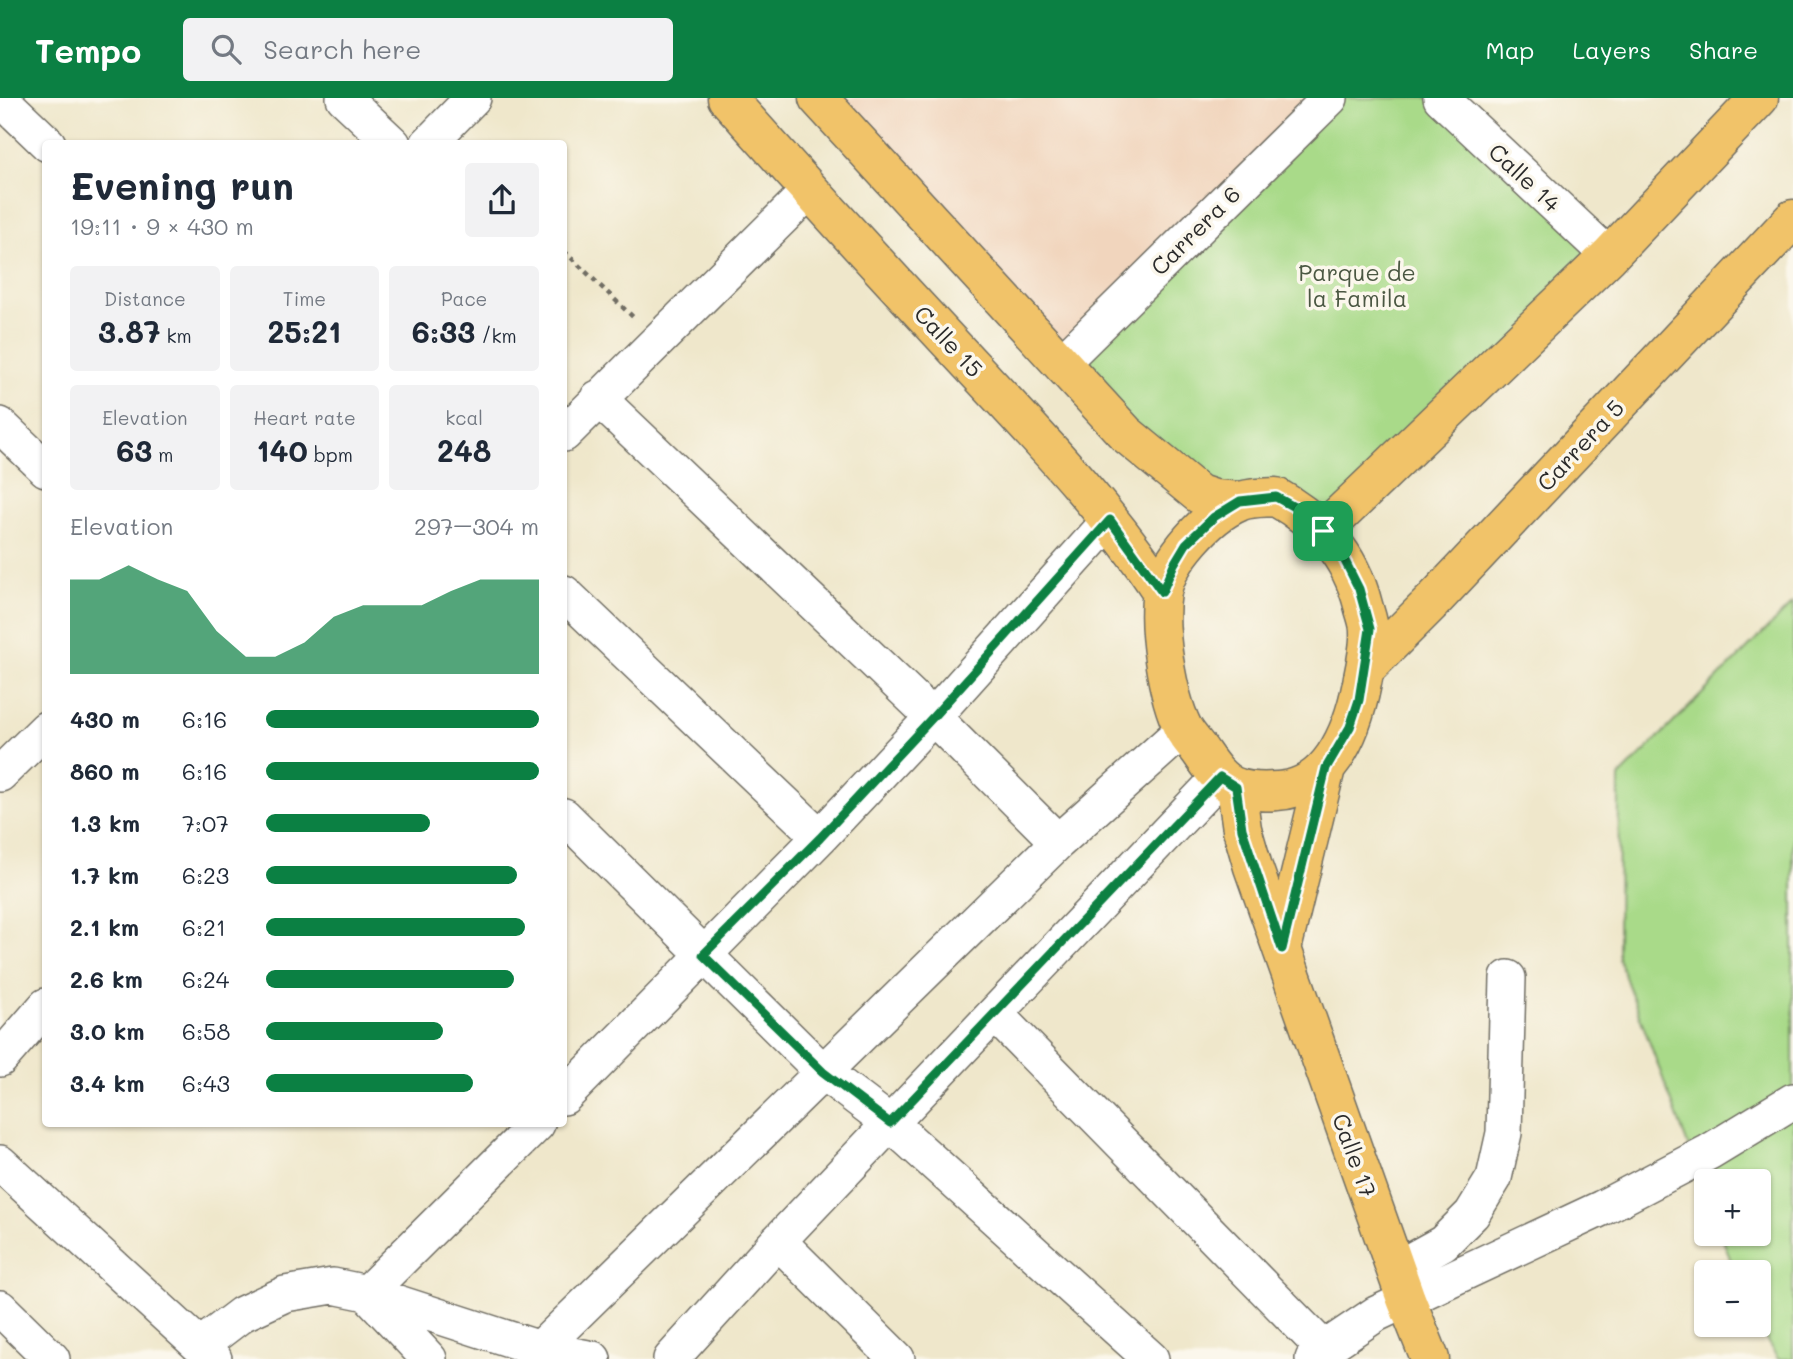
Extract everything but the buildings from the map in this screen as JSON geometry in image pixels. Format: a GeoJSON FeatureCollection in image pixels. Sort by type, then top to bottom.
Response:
{"type":"FeatureCollection","features":[{"type":"Feature","properties":{"kind":"main road","name":"Calle 15"},"geometry":{"type":"LineString","coordinates":[[727,98],[1080,483],[1162,592]]}},
{"type":"Feature","properties":{"kind":"main road"},"geometry":{"type":"LineString","coordinates":[[818,98],[1126,434],[1199,494],[1214,499],[1240,501],[1276,497],[1303,512],[1341,553],[1359,589],[1370,629],[1365,669],[1350,727],[1326,768],[1282,949]]}},
{"type":"Feature","properties":{"kind":"main road"},"geometry":{"type":"LineString","coordinates":[[1323,531],[1609,256],[1759,98]]}},
{"type":"Feature","properties":{"kind":"main road","name":"Carrera 5"},"geometry":{"type":"LineString","coordinates":[[1365,669],[1793,219]]}},
{"type":"Feature","properties":{"kind":"main road"},"geometry":{"type":"LineString","coordinates":[[1240,501],[1214,517],[1186,544],[1162,592],[1162,643],[1167,678],[1184,729],[1228,782],[1261,793],[1282,791],[1304,785],[1326,768]]}},
{"type":"Feature","properties":{"kind":"main road","name":"Calle 17"},"geometry":{"type":"LineString","coordinates":[[1228,782],[1282,949],[1430,1359]]}},
{"type":"Feature","properties":{"kind":"street"},"geometry":{"type":"LineString","coordinates":[[0,98],[44,140]]}},
{"type":"Feature","properties":{"kind":"street"},"geometry":{"type":"LineString","coordinates":[[344,98],[389,140]]}},
{"type":"Feature","properties":{"kind":"street"},"geometry":{"type":"LineString","coordinates":[[432,140],[473,98]]}},
{"type":"Feature","properties":{"kind":"street","name":"Carrera 6"},"geometry":{"type":"LineString","coordinates":[[1061,363],[1330,98]]}},
{"type":"Feature","properties":{"kind":"street","name":"Calle 14"},"geometry":{"type":"LineString","coordinates":[[1441,98],[1609,256]]}},
{"type":"Feature","properties":{"kind":"street"},"geometry":{"type":"LineString","coordinates":[[567,431],[810,191]]}},
{"type":"Feature","properties":{"kind":"street"},"geometry":{"type":"LineString","coordinates":[[598,398],[933,717],[1058,842]]}},
{"type":"Feature","properties":{"kind":"street"},"geometry":{"type":"LineString","coordinates":[[0,425],[42,465]]}},
{"type":"Feature","properties":{"kind":"street"},"geometry":{"type":"LineString","coordinates":[[570,1079],[703,955],[820,838],[1110,520]]}},
{"type":"Feature","properties":{"kind":"street"},"geometry":{"type":"LineString","coordinates":[[567,596],[820,838]]}},
{"type":"Feature","properties":{"kind":"street"},"geometry":{"type":"LineString","coordinates":[[540,1349],[1058,842],[1184,729]]}},
{"type":"Feature","properties":{"kind":"street"},"geometry":{"type":"LineString","coordinates":[[4,763],[42,732]]}},
{"type":"Feature","properties":{"kind":"street"},"geometry":{"type":"LineString","coordinates":[[671,1359],[778,1241],[995,1014],[1228,782]]}},
{"type":"Feature","properties":{"kind":"street"},"geometry":{"type":"LineString","coordinates":[[567,820],[823,1072],[890,1123],[1151,1359]]}},
{"type":"Feature","properties":{"kind":"street"},"geometry":{"type":"LineString","coordinates":[[995,1014],[1318,1354],[1376,1314],[1401,1284],[1472,1214],[1493,1178],[1504,1133],[1508,978]]}},
{"type":"Feature","properties":{"kind":"street"},"geometry":{"type":"LineString","coordinates":[[0,1059],[42,1011]]}},
{"type":"Feature","properties":{"kind":"street"},"geometry":{"type":"LineString","coordinates":[[1401,1284],[1602,1208],[1709,1152],[1793,1101]]}},
{"type":"Feature","properties":{"kind":"street"},"geometry":{"type":"LineString","coordinates":[[368,1293],[534,1127]]}},
{"type":"Feature","properties":{"kind":"street"},"geometry":{"type":"LineString","coordinates":[[0,1163],[207,1352],[242,1314],[285,1294],[333,1286],[368,1293],[540,1349],[593,1359]]}},
{"type":"Feature","properties":{"kind":"street"},"geometry":{"type":"LineString","coordinates":[[778,1241],[897,1359]]}},
{"type":"Feature","properties":{"kind":"street"},"geometry":{"type":"LineString","coordinates":[[368,1293],[429,1359]]}},
{"type":"Feature","properties":{"kind":"street"},"geometry":{"type":"LineString","coordinates":[[0,1308],[31,1352]]}},
{"type":"Feature","properties":{"kind":"path"},"geometry":{"type":"LineString","coordinates":[[567,254],[658,340]]}},
{"type":"Feature","properties":{"kind":"shaded area"},"geometry":{"type":"Polygon","coordinates":[[[818,98],[1330,98],[1061,363],[818,98]]]}},
{"type":"Feature","properties":{"kind":"green space","name":"Parque de la Famila"},"geometry":{"type":"Polygon","coordinates":[[[1330,98],[1441,98],[1609,256],[1323,531],[1214,499],[1061,363],[1330,98]]]}},
{"type":"Feature","properties":{"kind":"green space"},"geometry":{"type":"Polygon","coordinates":[[[1793,603],[1793,1359],[1778,1359],[1764,1337],[1771,1337],[1771,1260],[1731,1260],[1725,1246],[1771,1246],[1771,1169],[1697,1169],[1618,958],[1619,777],[1793,603]]]}},
{"type":"Feature","properties":{"kind":"route"},"geometry":{"type":"LineString","coordinates":[[1276,497],[1303,512],[1323,531],[1341,553],[1359,589],[1370,629],[1359,700],[1350,727],[1326,768],[1311,836],[1298,874],[1282,949],[1242,829],[1236,787],[1220,777],[890,1123],[823,1072],[703,955],[820,838],[1110,520],[1162,592],[1186,544],[1214,517],[1240,501],[1276,497]]}}]}
